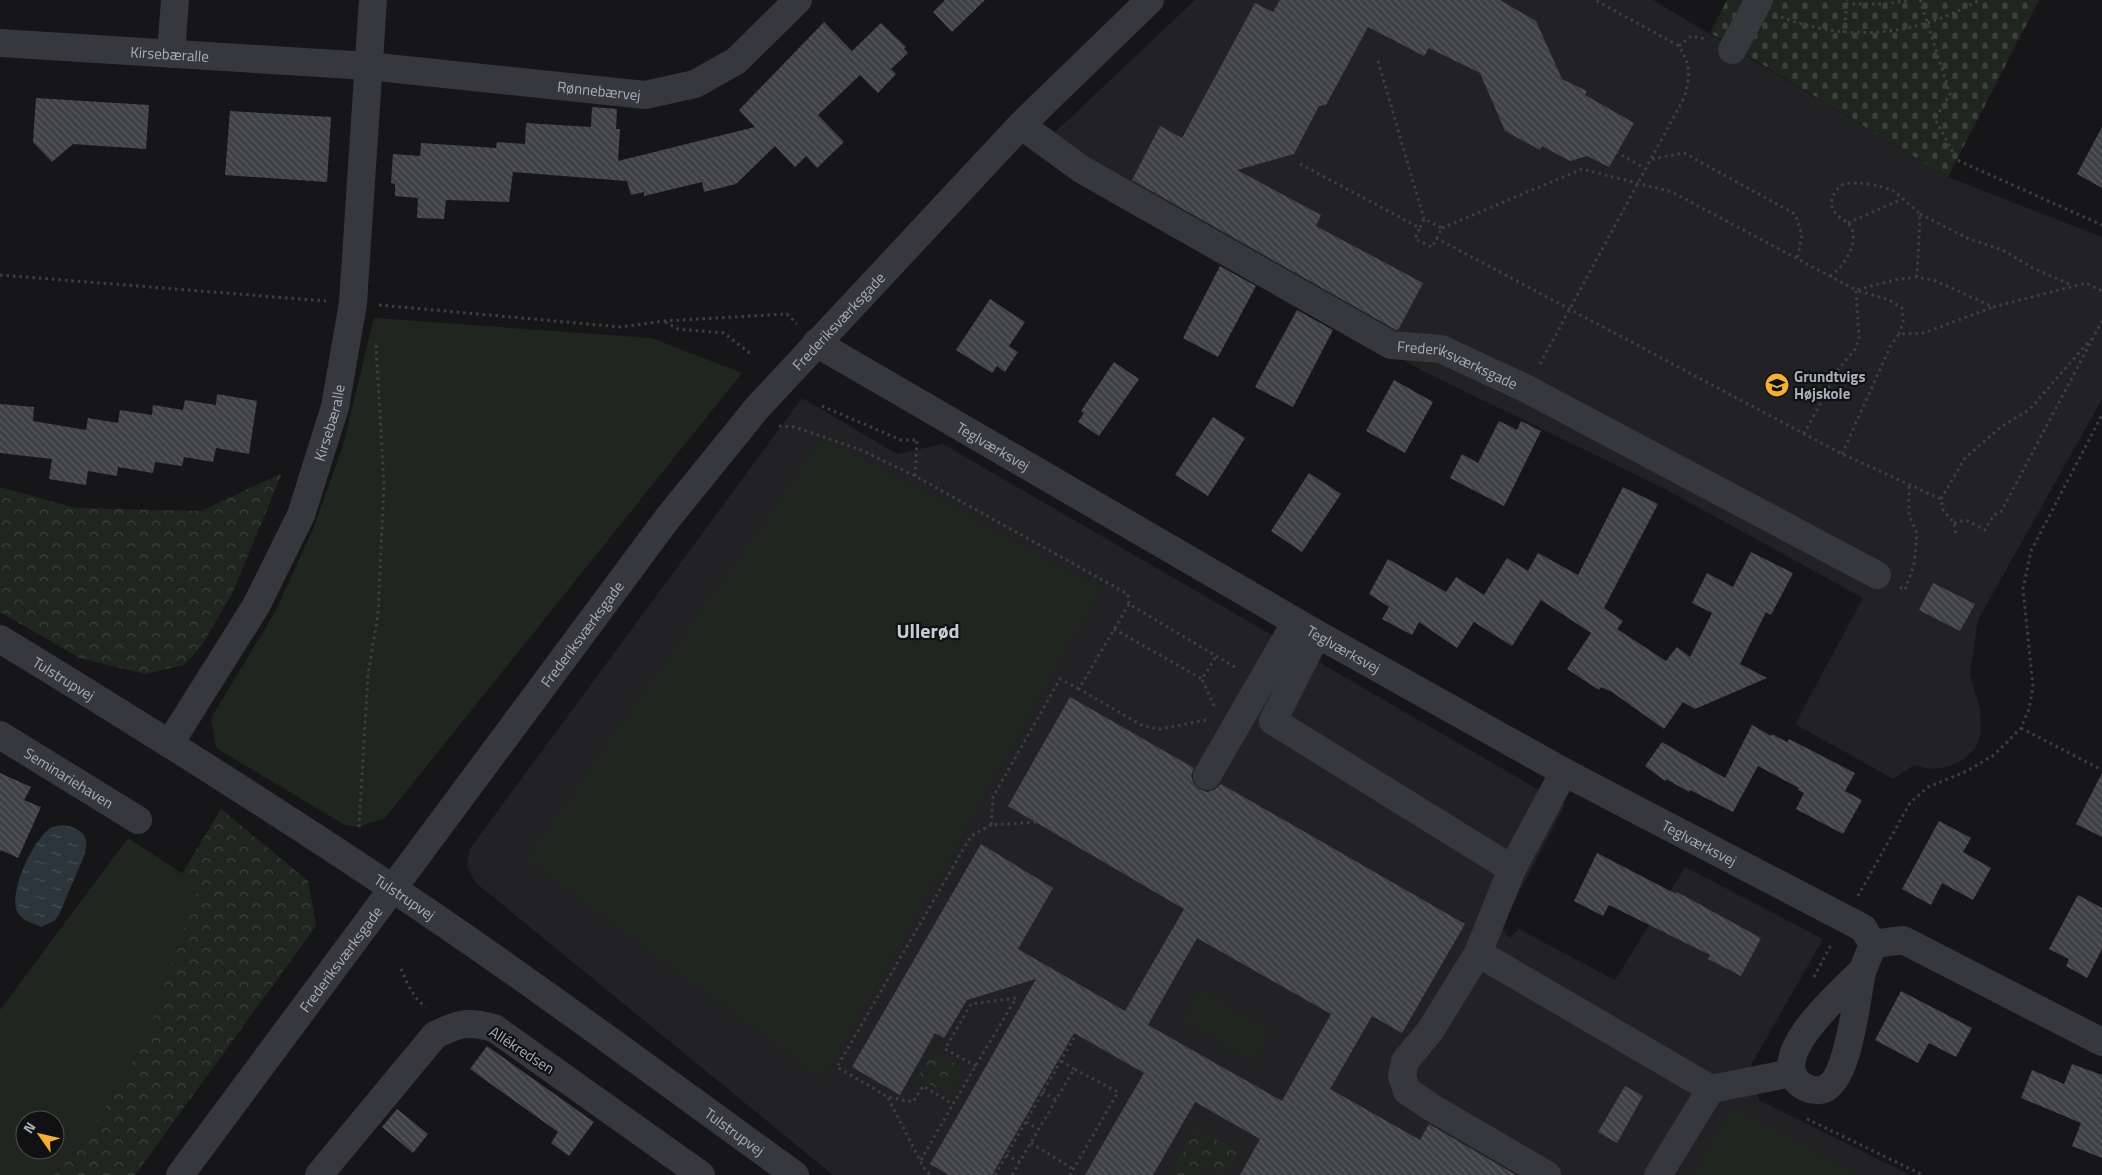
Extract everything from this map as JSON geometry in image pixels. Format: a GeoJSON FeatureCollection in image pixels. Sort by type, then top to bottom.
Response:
{"type":"FeatureCollection","features":[{"type":"Feature","properties":{"kind":"street"},"geometry":{"type":"LineString","coordinates":[[171,54],[175,0]]}},
{"type":"Feature","properties":{"kind":"street","name":"Kirsebæralle"},"geometry":{"type":"LineString","coordinates":[[170,743],[256,606],[301,515],[335,407],[353,303],[373,0]]}},
{"type":"Feature","properties":{"kind":"street","name":"Rønnebærvej"},"geometry":{"type":"LineString","coordinates":[[368,66],[645,95],[695,84],[736,61],[798,0]]}},
{"type":"Feature","properties":{"kind":"street","name":"Frederiksværksgade"},"geometry":{"type":"LineString","coordinates":[[180,1175],[667,519],[757,408],[1021,125],[1150,0]]}},
{"type":"Feature","properties":{"kind":"street"},"geometry":{"type":"LineString","coordinates":[[1732,50],[1758,2]]}},
{"type":"Feature","properties":{"kind":"street","name":"Kirsebæralle"},"geometry":{"type":"LineString","coordinates":[[0,43],[368,66]]}},
{"type":"Feature","properties":{"kind":"street","name":"Frederiksværksgade"},"geometry":{"type":"LineString","coordinates":[[1021,125],[1081,169],[1391,345],[1441,350],[1527,389],[1876,575]]}},
{"type":"Feature","properties":{"kind":"street","name":"Teglværksvej"},"geometry":{"type":"LineString","coordinates":[[816,343],[1306,628],[1564,772],[1863,928],[1874,944]]}},
{"type":"Feature","properties":{"kind":"street"},"geometry":{"type":"LineString","coordinates":[[1207,776],[1228,723],[1306,628]]}},
{"type":"Feature","properties":{"kind":"street"},"geometry":{"type":"LineString","coordinates":[[1306,628],[1272,722],[1512,870]]}},
{"type":"Feature","properties":{"kind":"street","name":"Tulstrupvej"},"geometry":{"type":"LineString","coordinates":[[0,639],[170,743],[394,889],[489,954],[795,1175]]}},
{"type":"Feature","properties":{"kind":"street","name":"Seminariehaven"},"geometry":{"type":"LineString","coordinates":[[0,735],[138,820]]}},
{"type":"Feature","properties":{"kind":"street"},"geometry":{"type":"LineString","coordinates":[[1546,1175],[1431,1107],[1407,1090],[1402,1076],[1405,1061],[1430,1031],[1478,953],[1512,870],[1564,772]]}},
{"type":"Feature","properties":{"kind":"street"},"geometry":{"type":"LineString","coordinates":[[1863,970],[1803,1033],[1791,1063],[1792,1073],[1799,1083],[1809,1089],[1819,1090],[1829,1087],[1837,1078],[1844,1063],[1863,970],[1874,944],[1903,940],[2102,1042]]}},
{"type":"Feature","properties":{"kind":"street"},"geometry":{"type":"LineString","coordinates":[[1478,953],[1711,1089],[1792,1073]]}},
{"type":"Feature","properties":{"kind":"street","name":"Allékredsen"},"geometry":{"type":"LineString","coordinates":[[319,1175],[435,1036],[458,1024],[474,1022],[494,1028],[701,1175]]}},
{"type":"Feature","properties":{"kind":"street"},"geometry":{"type":"LineString","coordinates":[[1658,1175],[1711,1089]]}},
{"type":"Feature","properties":{"kind":"path"},"geometry":{"type":"LineString","coordinates":[[1527,389],[1685,96],[1690,74],[1686,57],[1679,46],[1595,0]]}},
{"type":"Feature","properties":{"kind":"path"},"geometry":{"type":"LineString","coordinates":[[1844,32],[1846,2],[1886,4],[1909,0]]}},
{"type":"Feature","properties":{"kind":"path"},"geometry":{"type":"LineString","coordinates":[[1920,0],[1950,94],[1935,119],[1957,160],[2102,225]]}},
{"type":"Feature","properties":{"kind":"path"},"geometry":{"type":"LineString","coordinates":[[1758,2],[1790,20],[1844,32],[1879,34],[1928,24],[1952,15],[1979,0]]}},
{"type":"Feature","properties":{"kind":"path"},"geometry":{"type":"LineString","coordinates":[[1378,62],[1424,219],[1415,238],[1432,247],[1442,228],[1582,169],[1639,182],[1672,192],[1856,290],[1889,300],[1902,308],[1903,322],[1899,334],[1890,347],[1842,454]]}},
{"type":"Feature","properties":{"kind":"path"},"geometry":{"type":"LineString","coordinates":[[1616,152],[1646,169]]}},
{"type":"Feature","properties":{"kind":"path"},"geometry":{"type":"LineString","coordinates":[[1651,160],[1684,152],[1795,214],[1802,235],[1797,260]]}},
{"type":"Feature","properties":{"kind":"path"},"geometry":{"type":"LineString","coordinates":[[1300,164],[1420,228]]}},
{"type":"Feature","properties":{"kind":"path"},"geometry":{"type":"LineString","coordinates":[[1830,276],[1842,266],[1850,252],[1852,230],[1848,223],[1835,214],[1831,202],[1837,189],[1844,184],[1884,187],[1920,214],[1970,239],[2003,250],[2040,272],[2072,285]]}},
{"type":"Feature","properties":{"kind":"path"},"geometry":{"type":"LineString","coordinates":[[1848,223],[1902,199]]}},
{"type":"Feature","properties":{"kind":"path"},"geometry":{"type":"LineString","coordinates":[[1917,277],[1920,214]]}},
{"type":"Feature","properties":{"kind":"path"},"geometry":{"type":"LineString","coordinates":[[1424,219],[1442,228]]}},
{"type":"Feature","properties":{"kind":"path"},"geometry":{"type":"LineString","coordinates":[[1436,238],[1842,454],[1940,499]]}},
{"type":"Feature","properties":{"kind":"path"},"geometry":{"type":"LineString","coordinates":[[0,275],[353,303],[621,327],[664,321],[787,314],[816,343]]}},
{"type":"Feature","properties":{"kind":"path"},"geometry":{"type":"LineString","coordinates":[[1856,290],[1899,279],[1917,277],[1936,281],[1993,307]]}},
{"type":"Feature","properties":{"kind":"path"},"geometry":{"type":"LineString","coordinates":[[1899,334],[1924,333],[1993,307],[2072,285],[2086,283],[2102,291]]}},
{"type":"Feature","properties":{"kind":"path"},"geometry":{"type":"LineString","coordinates":[[1804,434],[1838,370],[1856,348],[1859,338],[1856,290]]}},
{"type":"Feature","properties":{"kind":"path"},"geometry":{"type":"LineString","coordinates":[[664,321],[678,329],[724,334],[751,354]]}},
{"type":"Feature","properties":{"kind":"path"},"geometry":{"type":"LineString","coordinates":[[1954,523],[1966,520],[1985,530],[1994,515],[2001,512],[2102,321]]}},
{"type":"Feature","properties":{"kind":"path"},"geometry":{"type":"LineString","coordinates":[[1956,534],[1954,523],[1943,510],[1940,499],[1965,458],[2001,427],[2030,409],[2094,336]]}},
{"type":"Feature","properties":{"kind":"path"},"geometry":{"type":"LineString","coordinates":[[359,827],[368,674],[378,615],[384,485],[376,341]]}},
{"type":"Feature","properties":{"kind":"path"},"geometry":{"type":"LineString","coordinates":[[822,406],[901,440],[917,440]]}},
{"type":"Feature","properties":{"kind":"path"},"geometry":{"type":"LineString","coordinates":[[915,476],[917,440],[936,413]]}},
{"type":"Feature","properties":{"kind":"path"},"geometry":{"type":"LineString","coordinates":[[1845,919],[1910,803],[1928,786],[1967,771],[1994,755],[2021,728],[2029,709],[2033,687],[2023,589],[2031,551],[2102,415]]}},
{"type":"Feature","properties":{"kind":"path"},"geometry":{"type":"LineString","coordinates":[[770,426],[795,427],[861,450],[915,476],[1128,594],[1130,604],[1079,689]]}},
{"type":"Feature","properties":{"kind":"path"},"geometry":{"type":"LineString","coordinates":[[1876,575],[1906,590],[1914,565],[1917,533],[1909,515],[1909,485]]}},
{"type":"Feature","properties":{"kind":"path"},"geometry":{"type":"LineString","coordinates":[[1130,604],[1239,669]]}},
{"type":"Feature","properties":{"kind":"path"},"geometry":{"type":"LineString","coordinates":[[1114,629],[1202,679],[1228,723]]}},
{"type":"Feature","properties":{"kind":"path"},"geometry":{"type":"LineString","coordinates":[[1202,679],[1217,655]]}},
{"type":"Feature","properties":{"kind":"path"},"geometry":{"type":"LineString","coordinates":[[990,824],[993,797],[1060,680],[1142,726],[1160,729],[1192,721],[1228,723]]}},
{"type":"Feature","properties":{"kind":"path"},"geometry":{"type":"LineString","coordinates":[[2021,728],[2102,770]]}},
{"type":"Feature","properties":{"kind":"path"},"geometry":{"type":"LineString","coordinates":[[953,1104],[923,1086],[913,1102],[888,1098],[837,1067],[971,836],[990,824],[1036,822]]}},
{"type":"Feature","properties":{"kind":"path"},"geometry":{"type":"LineString","coordinates":[[401,969],[419,1002],[438,1016],[446,1030]]}},
{"type":"Feature","properties":{"kind":"path"},"geometry":{"type":"LineString","coordinates":[[920,1160],[953,1104],[976,1066],[1001,1024],[1016,998],[971,1004],[945,1049],[976,1066]]}},
{"type":"Feature","properties":{"kind":"path"},"geometry":{"type":"LineString","coordinates":[[995,1175],[1074,1038]]}},
{"type":"Feature","properties":{"kind":"path"},"geometry":{"type":"LineString","coordinates":[[1061,1061],[1118,1092],[1070,1175]]}},
{"type":"Feature","properties":{"kind":"path"},"geometry":{"type":"LineString","coordinates":[[1012,1175],[1074,1069]]}},
{"type":"Feature","properties":{"kind":"path"},"geometry":{"type":"LineString","coordinates":[[1042,1092],[1056,1100]]}},
{"type":"Feature","properties":{"kind":"path"},"geometry":{"type":"LineString","coordinates":[[888,1098],[920,1160],[931,1175]]}},
{"type":"Feature","properties":{"kind":"path"},"geometry":{"type":"LineString","coordinates":[[1026,1122],[1038,1130]]}},
{"type":"Feature","properties":{"kind":"path"},"geometry":{"type":"LineString","coordinates":[[1031,1143],[1073,1169]]}},
{"type":"Feature","properties":{"kind":"path"},"geometry":{"type":"LineString","coordinates":[[1006,1155],[1020,1162]]}},
{"type":"Feature","properties":{"kind":"shaded area","name":"Grundtvigs Højskole"},"geometry":{"type":"Polygon","coordinates":[[[1195,0],[1653,0],[1948,177],[2102,237],[2102,399],[1978,620],[1970,674],[1980,709],[1981,734],[1975,749],[1963,760],[1947,767],[1929,769],[1914,765],[1893,779],[1795,724],[1863,598],[1663,488],[1423,371],[1034,152],[1195,0]]]}},
{"type":"Feature","properties":{"kind":"shaded area"},"geometry":{"type":"Polygon","coordinates":[[[802,398],[897,454],[943,444],[1565,805],[1501,927],[1509,938],[1519,929],[1615,980],[1685,867],[1823,939],[1751,1065],[1759,1100],[1910,1175],[833,1175],[476,883],[467,866],[469,850],[802,398]]]}},
{"type":"Feature","properties":{"kind":"green space"},"geometry":{"type":"Polygon","coordinates":[[[1727,0],[2039,0],[1948,177],[1710,33],[1727,0]]]}},
{"type":"Feature","properties":{"kind":"green space"},"geometry":{"type":"Polygon","coordinates":[[[374,318],[652,338],[742,373],[385,818],[359,827],[345,825],[216,748],[211,718],[275,612],[313,529],[343,445],[374,318]]]}},
{"type":"Feature","properties":{"kind":"green space"},"geometry":{"type":"Polygon","coordinates":[[[824,437],[1100,589],[823,1079],[526,859],[824,437]]]}},
{"type":"Feature","properties":{"kind":"green space"},"geometry":{"type":"Polygon","coordinates":[[[282,473],[232,594],[202,645],[184,665],[145,674],[80,658],[0,612],[0,487],[76,508],[201,511],[282,473]]]}},
{"type":"Feature","properties":{"kind":"green space"},"geometry":{"type":"Polygon","coordinates":[[[221,809],[308,881],[316,926],[135,1175],[54,1175],[82,1145],[146,1039],[199,885],[182,874],[221,809]]]}},
{"type":"Feature","properties":{"kind":"green space"},"geometry":{"type":"Polygon","coordinates":[[[128,838],[200,885],[146,1039],[82,1145],[54,1175],[0,1175],[0,1010],[128,838]]]}},
{"type":"Feature","properties":{"kind":"green space"},"geometry":{"type":"Polygon","coordinates":[[[1200,990],[1270,1031],[1252,1062],[1184,1020],[1200,990]]]}},
{"type":"Feature","properties":{"kind":"green space"},"geometry":{"type":"Polygon","coordinates":[[[934,1050],[962,1068],[947,1095],[918,1077],[934,1050]]]}},
{"type":"Feature","properties":{"kind":"green space"},"geometry":{"type":"Polygon","coordinates":[[[1735,1108],[1856,1175],[1692,1175],[1735,1108]]]}},
{"type":"Feature","properties":{"kind":"green space"},"geometry":{"type":"Polygon","coordinates":[[[1196,1129],[1239,1152],[1225,1175],[1203,1165],[1200,1175],[1170,1175],[1196,1129]]]}},
{"type":"Feature","properties":{"kind":"water"},"geometry":{"type":"Polygon","coordinates":[[[63,825],[81,832],[85,838],[86,851],[59,915],[54,921],[41,927],[20,916],[16,904],[16,893],[24,867],[38,842],[52,827],[63,825]]]}},
{"type":"Feature","properties":{"kind":"building"},"geometry":{"type":"Polygon","coordinates":[[[945,0],[985,0],[952,32],[933,12],[945,0]]]}},
{"type":"Feature","properties":{"kind":"building"},"geometry":{"type":"Polygon","coordinates":[[[1280,0],[1500,0],[1536,21],[1562,79],[1587,91],[1585,95],[1634,123],[1609,167],[1587,156],[1570,161],[1542,146],[1540,150],[1505,131],[1480,73],[1429,48],[1424,56],[1368,27],[1326,105],[1319,106],[1294,154],[1237,170],[1321,215],[1316,226],[1423,283],[1398,330],[1396,330],[1132,180],[1160,126],[1182,138],[1255,3],[1273,12],[1280,0]]]}},
{"type":"Feature","properties":{"kind":"building"},"geometry":{"type":"Polygon","coordinates":[[[824,22],[852,51],[881,23],[906,47],[904,49],[908,53],[891,69],[896,74],[878,93],[860,75],[818,115],[844,142],[817,168],[806,156],[795,167],[775,146],[736,184],[704,192],[702,182],[644,196],[644,192],[631,195],[627,181],[513,172],[509,202],[446,200],[444,219],[417,218],[418,198],[395,196],[395,184],[391,183],[393,154],[420,156],[421,143],[496,148],[497,142],[525,144],[526,123],[591,127],[592,107],[617,109],[616,129],[620,129],[618,161],[755,127],[739,110],[824,22]]]}},
{"type":"Feature","properties":{"kind":"building"},"geometry":{"type":"Polygon","coordinates":[[[36,98],[149,105],[146,149],[73,144],[52,162],[33,142],[36,98]]]}},
{"type":"Feature","properties":{"kind":"building"},"geometry":{"type":"Polygon","coordinates":[[[230,111],[331,117],[327,182],[225,175],[230,111]]]}},
{"type":"Feature","properties":{"kind":"building"},"geometry":{"type":"Polygon","coordinates":[[[2102,127],[2102,188],[2077,174],[2102,127]]]}},
{"type":"Feature","properties":{"kind":"building"},"geometry":{"type":"Polygon","coordinates":[[[1220,266],[1256,286],[1218,357],[1183,338],[1220,266]]]}},
{"type":"Feature","properties":{"kind":"building"},"geometry":{"type":"Polygon","coordinates":[[[990,299],[1025,322],[1009,346],[1018,352],[1005,372],[997,366],[992,373],[956,350],[990,299]]]}},
{"type":"Feature","properties":{"kind":"building"},"geometry":{"type":"Polygon","coordinates":[[[1297,310],[1333,330],[1293,407],[1255,387],[1297,310]]]}},
{"type":"Feature","properties":{"kind":"building"},"geometry":{"type":"Polygon","coordinates":[[[1114,362],[1139,379],[1099,436],[1078,422],[1084,413],[1081,411],[1114,362]]]}},
{"type":"Feature","properties":{"kind":"building"},"geometry":{"type":"Polygon","coordinates":[[[1394,380],[1433,402],[1405,453],[1366,431],[1394,380]]]}},
{"type":"Feature","properties":{"kind":"building"},"geometry":{"type":"Polygon","coordinates":[[[217,394],[257,401],[249,454],[216,448],[213,462],[184,457],[182,466],[155,462],[153,473],[118,467],[117,476],[88,471],[86,485],[49,479],[52,459],[0,453],[0,404],[34,407],[33,421],[86,430],[88,418],[118,423],[120,410],[152,415],[153,405],[183,410],[185,400],[216,405],[217,394]]]}},
{"type":"Feature","properties":{"kind":"building"},"geometry":{"type":"Polygon","coordinates":[[[1213,417],[1245,438],[1208,496],[1175,475],[1213,417]]]}},
{"type":"Feature","properties":{"kind":"building"},"geometry":{"type":"Polygon","coordinates":[[[1499,421],[1517,430],[1521,421],[1541,431],[1504,506],[1450,478],[1462,454],[1478,463],[1499,421]]]}},
{"type":"Feature","properties":{"kind":"building"},"geometry":{"type":"Polygon","coordinates":[[[1309,473],[1341,494],[1302,552],[1271,531],[1309,473]]]}},
{"type":"Feature","properties":{"kind":"building"},"geometry":{"type":"Polygon","coordinates":[[[1623,487],[1658,504],[1604,608],[1623,621],[1617,629],[1666,661],[1677,647],[1690,657],[1712,613],[1692,603],[1707,573],[1733,587],[1751,552],[1793,573],[1771,615],[1766,612],[1740,664],[1767,678],[1695,709],[1683,702],[1664,729],[1612,692],[1601,687],[1599,690],[1567,669],[1591,633],[1541,600],[1512,646],[1474,622],[1457,648],[1419,622],[1412,635],[1382,619],[1389,607],[1369,594],[1388,559],[1446,592],[1456,577],[1484,595],[1507,558],[1528,571],[1538,553],[1578,575],[1623,487]]]}},
{"type":"Feature","properties":{"kind":"building"},"geometry":{"type":"Polygon","coordinates":[[[1933,583],[1975,604],[1960,631],[1919,610],[1933,583]]]}},
{"type":"Feature","properties":{"kind":"building"},"geometry":{"type":"Polygon","coordinates":[[[1070,697],[1194,768],[1191,776],[1194,784],[1199,789],[1207,792],[1221,784],[1465,924],[1402,1033],[1372,1016],[1330,1089],[1420,1140],[1429,1124],[1516,1175],[1240,1175],[1260,1139],[1195,1102],[1153,1175],[1085,1175],[1144,1073],[1074,1033],[992,1175],[949,1175],[930,1164],[1036,979],[967,1000],[944,1038],[935,1033],[900,1095],[852,1067],[981,844],[1053,888],[1018,949],[1125,1011],[1184,909],[1008,806],[1070,697]],[[1197,938],[1148,1025],[1282,1101],[1331,1014],[1197,938]]]}},
{"type":"Feature","properties":{"kind":"building"},"geometry":{"type":"Polygon","coordinates":[[[1752,725],[1771,736],[1772,734],[1787,742],[1789,739],[1855,773],[1845,791],[1862,800],[1843,834],[1796,809],[1804,793],[1798,790],[1799,788],[1758,766],[1733,812],[1666,779],[1665,781],[1645,766],[1662,742],[1725,778],[1752,725]]]}},
{"type":"Feature","properties":{"kind":"building"},"geometry":{"type":"Polygon","coordinates":[[[0,773],[31,787],[24,800],[41,807],[18,858],[1,850],[0,853],[0,773]]]}},
{"type":"Feature","properties":{"kind":"building"},"geometry":{"type":"Polygon","coordinates":[[[2102,773],[2102,837],[2076,824],[2102,773]]]}},
{"type":"Feature","properties":{"kind":"building"},"geometry":{"type":"Polygon","coordinates":[[[1939,821],[1971,838],[1963,852],[1991,868],[1973,900],[1942,883],[1931,905],[1902,889],[1939,821]]]}},
{"type":"Feature","properties":{"kind":"building"},"geometry":{"type":"Polygon","coordinates":[[[1597,853],[1676,894],[1677,892],[1761,938],[1741,976],[1708,959],[1710,955],[1609,905],[1603,916],[1574,901],[1597,853]]]}},
{"type":"Feature","properties":{"kind":"building"},"geometry":{"type":"Polygon","coordinates":[[[2078,895],[2102,908],[2102,949],[2087,978],[2066,966],[2069,959],[2049,949],[2078,895]]]}},
{"type":"Feature","properties":{"kind":"building"},"geometry":{"type":"Polygon","coordinates":[[[1901,991],[1972,1028],[1956,1057],[1929,1043],[1918,1063],[1875,1040],[1901,991]]]}},
{"type":"Feature","properties":{"kind":"building"},"geometry":{"type":"Polygon","coordinates":[[[487,1046],[594,1122],[569,1156],[551,1143],[558,1132],[470,1069],[487,1046]]]}},
{"type":"Feature","properties":{"kind":"building"},"geometry":{"type":"Polygon","coordinates":[[[2072,1064],[2102,1075],[2102,1158],[2072,1146],[2081,1123],[2021,1098],[2032,1070],[2064,1084],[2072,1064]]]}},
{"type":"Feature","properties":{"kind":"building"},"geometry":{"type":"Polygon","coordinates":[[[1625,1086],[1643,1096],[1617,1143],[1598,1132],[1625,1086]]]}},
{"type":"Feature","properties":{"kind":"building"},"geometry":{"type":"Polygon","coordinates":[[[397,1109],[428,1134],[413,1153],[382,1127],[397,1109]]]}},
{"type":"Feature","properties":{"kind":"place","name":"Grundtvigs Højskole"},"geometry":{"type":"Point","coordinates":[1777,385]}},
{"type":"Feature","properties":{"kind":"district","name":"Ullerød"},"geometry":{"type":"Point","coordinates":[928,630]}}]}
